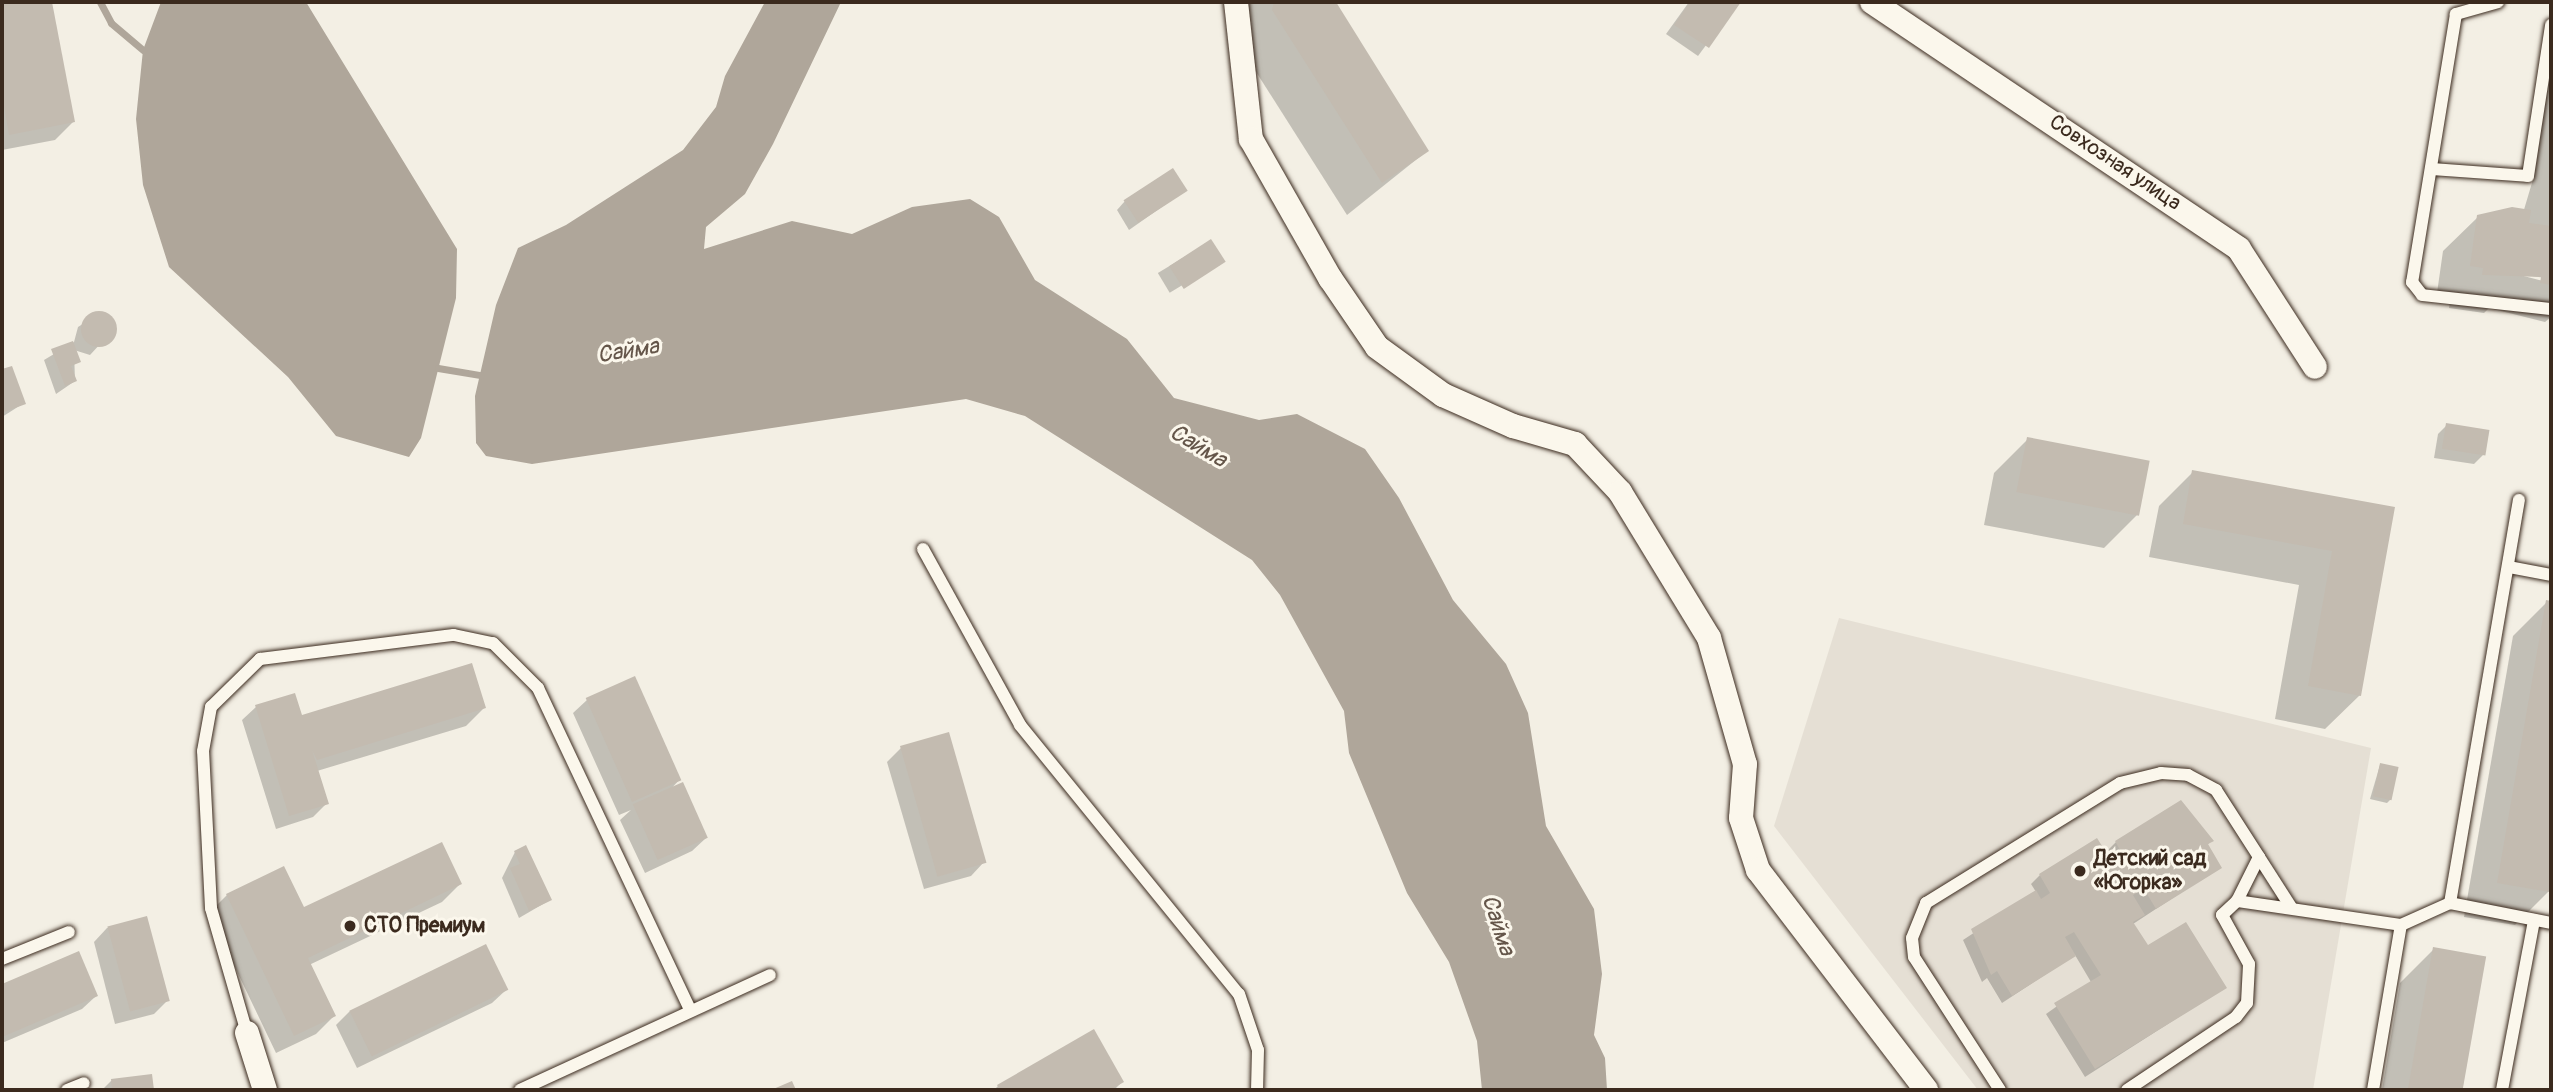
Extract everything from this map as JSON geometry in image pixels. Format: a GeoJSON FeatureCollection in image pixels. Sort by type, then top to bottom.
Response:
{"type":"FeatureCollection","features":[{"type":"Feature","properties":{"kind":"street"},"geometry":{"type":"LineString","coordinates":[[1237,2],[1251,139],[1330,278],[1377,347],[1443,395],[1513,426],[1574,444],[1620,492],[1709,638],[1745,764],[1741,818],[1758,870],[1926,1090]]}},
{"type":"Feature","properties":{"kind":"street","name":"Совхозная улица"},"geometry":{"type":"LineString","coordinates":[[1872,2],[2239,249],[2315,367]]}},
{"type":"Feature","properties":{"kind":"street"},"geometry":{"type":"LineString","coordinates":[[247,1033],[265,1090]]}},
{"type":"Feature","properties":{"kind":"lane"},"geometry":{"type":"LineString","coordinates":[[2498,2],[2456,14],[2415,288],[2421,295],[2551,309]]}},
{"type":"Feature","properties":{"kind":"lane"},"geometry":{"type":"LineString","coordinates":[[2431,169],[2528,176],[2551,25]]}},
{"type":"Feature","properties":{"kind":"lane"},"geometry":{"type":"LineString","coordinates":[[2450,903],[2519,500]]}},
{"type":"Feature","properties":{"kind":"lane"},"geometry":{"type":"LineString","coordinates":[[923,549],[1020,725],[1239,994],[1258,1050],[1257,1090]]}},
{"type":"Feature","properties":{"kind":"lane"},"geometry":{"type":"LineString","coordinates":[[2509,567],[2551,575]]}},
{"type":"Feature","properties":{"kind":"lane"},"geometry":{"type":"LineString","coordinates":[[247,1033],[211,908],[203,751],[211,707],[260,659],[454,635],[493,643],[538,688],[691,1011]]}},
{"type":"Feature","properties":{"kind":"lane"},"geometry":{"type":"LineString","coordinates":[[2000,1090],[1914,957],[1912,938],[1926,903],[2120,783],[2144,774],[2204,782],[2259,857],[2291,907]]}},
{"type":"Feature","properties":{"kind":"lane"},"geometry":{"type":"LineString","coordinates":[[2127,1090],[2236,1017],[2247,1003],[2249,964],[2222,915],[2237,901],[2259,857]]}},
{"type":"Feature","properties":{"kind":"lane"},"geometry":{"type":"LineString","coordinates":[[2237,901],[2401,925],[2450,903],[2551,923]]}},
{"type":"Feature","properties":{"kind":"lane"},"geometry":{"type":"LineString","coordinates":[[2502,1090],[2534,920]]}},
{"type":"Feature","properties":{"kind":"lane"},"geometry":{"type":"LineString","coordinates":[[2373,1090],[2401,925]]}},
{"type":"Feature","properties":{"kind":"lane"},"geometry":{"type":"LineString","coordinates":[[2,958],[69,932]]}},
{"type":"Feature","properties":{"kind":"lane"},"geometry":{"type":"LineString","coordinates":[[520,1090],[770,975]]}},
{"type":"Feature","properties":{"kind":"lane"},"geometry":{"type":"LineString","coordinates":[[67,1090],[84,1083]]}},
{"type":"Feature","properties":{"kind":"shaded area","name":"Детский сад «Югорка»"},"geometry":{"type":"Polygon","coordinates":[[[1839,618],[2371,748],[2313,1090],[1978,1090],[1774,826],[1839,618]]]}},
{"type":"Feature","properties":{"kind":"water"},"geometry":{"type":"Polygon","coordinates":[[[161,2],[306,2],[457,249],[456,298],[421,438],[409,457],[336,436],[288,377],[169,267],[143,185],[136,119],[143,50],[161,2]]]}},
{"type":"Feature","properties":{"kind":"water"},"geometry":{"type":"Polygon","coordinates":[[[765,2],[841,2],[773,144],[745,194],[706,227],[704,249],[792,221],[852,234],[912,207],[970,199],[999,217],[1035,280],[1127,339],[1174,398],[1259,420],[1297,414],[1365,449],[1399,498],[1453,600],[1506,664],[1528,713],[1546,826],[1594,909],[1602,974],[1594,1035],[1605,1058],[1607,1090],[1482,1090],[1477,1041],[1449,962],[1407,893],[1349,753],[1344,711],[1280,595],[1252,560],[1025,416],[966,399],[532,464],[486,456],[476,443],[475,396],[496,305],[518,248],[566,225],[683,150],[716,107],[725,76],[765,2]]]}},
{"type":"Feature","properties":{"kind":"building"},"geometry":{"type":"Polygon","coordinates":[[[2,2],[52,2],[75,122],[9,135],[2,94],[2,2]]]}},
{"type":"Feature","properties":{"kind":"building"},"geometry":{"type":"Polygon","coordinates":[[[1274,2],[1336,2],[1429,151],[1382,183],[1272,10],[1274,2]]]}},
{"type":"Feature","properties":{"kind":"building"},"geometry":{"type":"Polygon","coordinates":[[[1690,2],[1741,2],[1709,48],[1674,25],[1690,2]]]}},
{"type":"Feature","properties":{"kind":"building"},"geometry":{"type":"Polygon","coordinates":[[[1173,168],[1188,191],[1138,223],[1124,200],[1173,168]]]}},
{"type":"Feature","properties":{"kind":"building"},"geometry":{"type":"Polygon","coordinates":[[[2512,207],[2531,210],[2529,223],[2551,226],[2551,285],[2540,283],[2541,277],[2482,275],[2483,268],[2470,266],[2477,215],[2512,207]]]}},
{"type":"Feature","properties":{"kind":"building"},"geometry":{"type":"Polygon","coordinates":[[[1211,239],[1226,262],[1184,289],[1169,266],[1211,239]]]}},
{"type":"Feature","properties":{"kind":"building"},"geometry":{"type":"Polygon","coordinates":[[[99,311],[112,316],[117,329],[112,342],[99,347],[86,342],[81,329],[86,316],[99,311]]]}},
{"type":"Feature","properties":{"kind":"building"},"geometry":{"type":"Polygon","coordinates":[[[73,341],[81,362],[71,366],[77,381],[65,386],[51,349],[73,341]]]}},
{"type":"Feature","properties":{"kind":"building"},"geometry":{"type":"Polygon","coordinates":[[[12,366],[26,404],[4,412],[2,369],[12,366]]]}},
{"type":"Feature","properties":{"kind":"building"},"geometry":{"type":"Polygon","coordinates":[[[2446,423],[2489,430],[2485,456],[2442,449],[2446,423]]]}},
{"type":"Feature","properties":{"kind":"building"},"geometry":{"type":"Polygon","coordinates":[[[2027,437],[2150,461],[2139,516],[2016,492],[2027,437]]]}},
{"type":"Feature","properties":{"kind":"building"},"geometry":{"type":"Polygon","coordinates":[[[2192,470],[2395,507],[2361,696],[2308,686],[2332,551],[2183,524],[2192,470]]]}},
{"type":"Feature","properties":{"kind":"building"},"geometry":{"type":"Polygon","coordinates":[[[2546,600],[2551,601],[2550,892],[2497,883],[2546,600]]]}},
{"type":"Feature","properties":{"kind":"building"},"geometry":{"type":"Polygon","coordinates":[[[472,663],[486,708],[317,760],[312,750],[329,804],[289,816],[255,705],[295,693],[302,715],[472,663]]]}},
{"type":"Feature","properties":{"kind":"building"},"geometry":{"type":"Polygon","coordinates":[[[635,676],[681,780],[632,802],[586,698],[635,676]]]}},
{"type":"Feature","properties":{"kind":"building"},"geometry":{"type":"Polygon","coordinates":[[[949,732],[986,863],[937,877],[900,746],[949,732]]]}},
{"type":"Feature","properties":{"kind":"building"},"geometry":{"type":"Polygon","coordinates":[[[2380,763],[2399,767],[2392,800],[2373,796],[2380,763]]]}},
{"type":"Feature","properties":{"kind":"building"},"geometry":{"type":"Polygon","coordinates":[[[683,782],[708,838],[658,860],[633,804],[683,782]]]}},
{"type":"Feature","properties":{"kind":"building"},"geometry":{"type":"Polygon","coordinates":[[[2181,800],[2214,841],[2208,844],[2222,868],[2156,909],[2144,889],[2133,895],[2145,915],[2133,922],[2148,945],[2186,922],[2227,988],[2095,1069],[2054,1003],[2101,975],[2074,932],[2065,937],[2076,956],[2012,996],[1997,971],[1991,975],[1971,929],[2036,890],[2041,899],[2050,893],[2039,874],[2097,838],[2109,857],[2120,850],[2115,841],[2181,800]]]}},
{"type":"Feature","properties":{"kind":"building"},"geometry":{"type":"Polygon","coordinates":[[[442,842],[462,884],[308,958],[336,1016],[294,1036],[226,894],[284,866],[304,907],[442,842]]]}},
{"type":"Feature","properties":{"kind":"building"},"geometry":{"type":"Polygon","coordinates":[[[526,845],[552,900],[529,911],[510,868],[520,864],[514,851],[526,845]]]}},
{"type":"Feature","properties":{"kind":"building"},"geometry":{"type":"Polygon","coordinates":[[[147,916],[170,1001],[130,1012],[107,927],[147,916]]]}},
{"type":"Feature","properties":{"kind":"building"},"geometry":{"type":"Polygon","coordinates":[[[486,944],[508,990],[372,1056],[349,1011],[486,944]]]}},
{"type":"Feature","properties":{"kind":"building"},"geometry":{"type":"Polygon","coordinates":[[[2433,947],[2486,956],[2463,1090],[2408,1090],[2433,947]]]}},
{"type":"Feature","properties":{"kind":"building"},"geometry":{"type":"Polygon","coordinates":[[[79,951],[98,996],[2,1037],[2,984],[79,951]]]}},
{"type":"Feature","properties":{"kind":"building"},"geometry":{"type":"Polygon","coordinates":[[[1094,1029],[1124,1082],[1110,1090],[1000,1090],[997,1085],[1094,1029]]]}},
{"type":"Feature","properties":{"kind":"building"},"geometry":{"type":"Polygon","coordinates":[[[152,1074],[154,1090],[112,1090],[111,1079],[152,1074]]]}},
{"type":"Feature","properties":{"kind":"building"},"geometry":{"type":"Polygon","coordinates":[[[792,1081],[796,1090],[771,1090],[792,1081]]]}},
{"type":"Feature","properties":{"kind":"waterway","name":"Сайма"},"geometry":{"type":"LineString","coordinates":[[100,2],[111,23],[143,50]]}},
{"type":"Feature","properties":{"kind":"waterway"},"geometry":{"type":"LineString","coordinates":[[438,368],[480,375]]}},
{"type":"Feature","properties":{"kind":"place","name":"Детский сад «Югорка»"},"geometry":{"type":"Point","coordinates":[2080,871]}},
{"type":"Feature","properties":{"kind":"place","name":"СТО Премиум"},"geometry":{"type":"Point","coordinates":[350,926]}}]}
